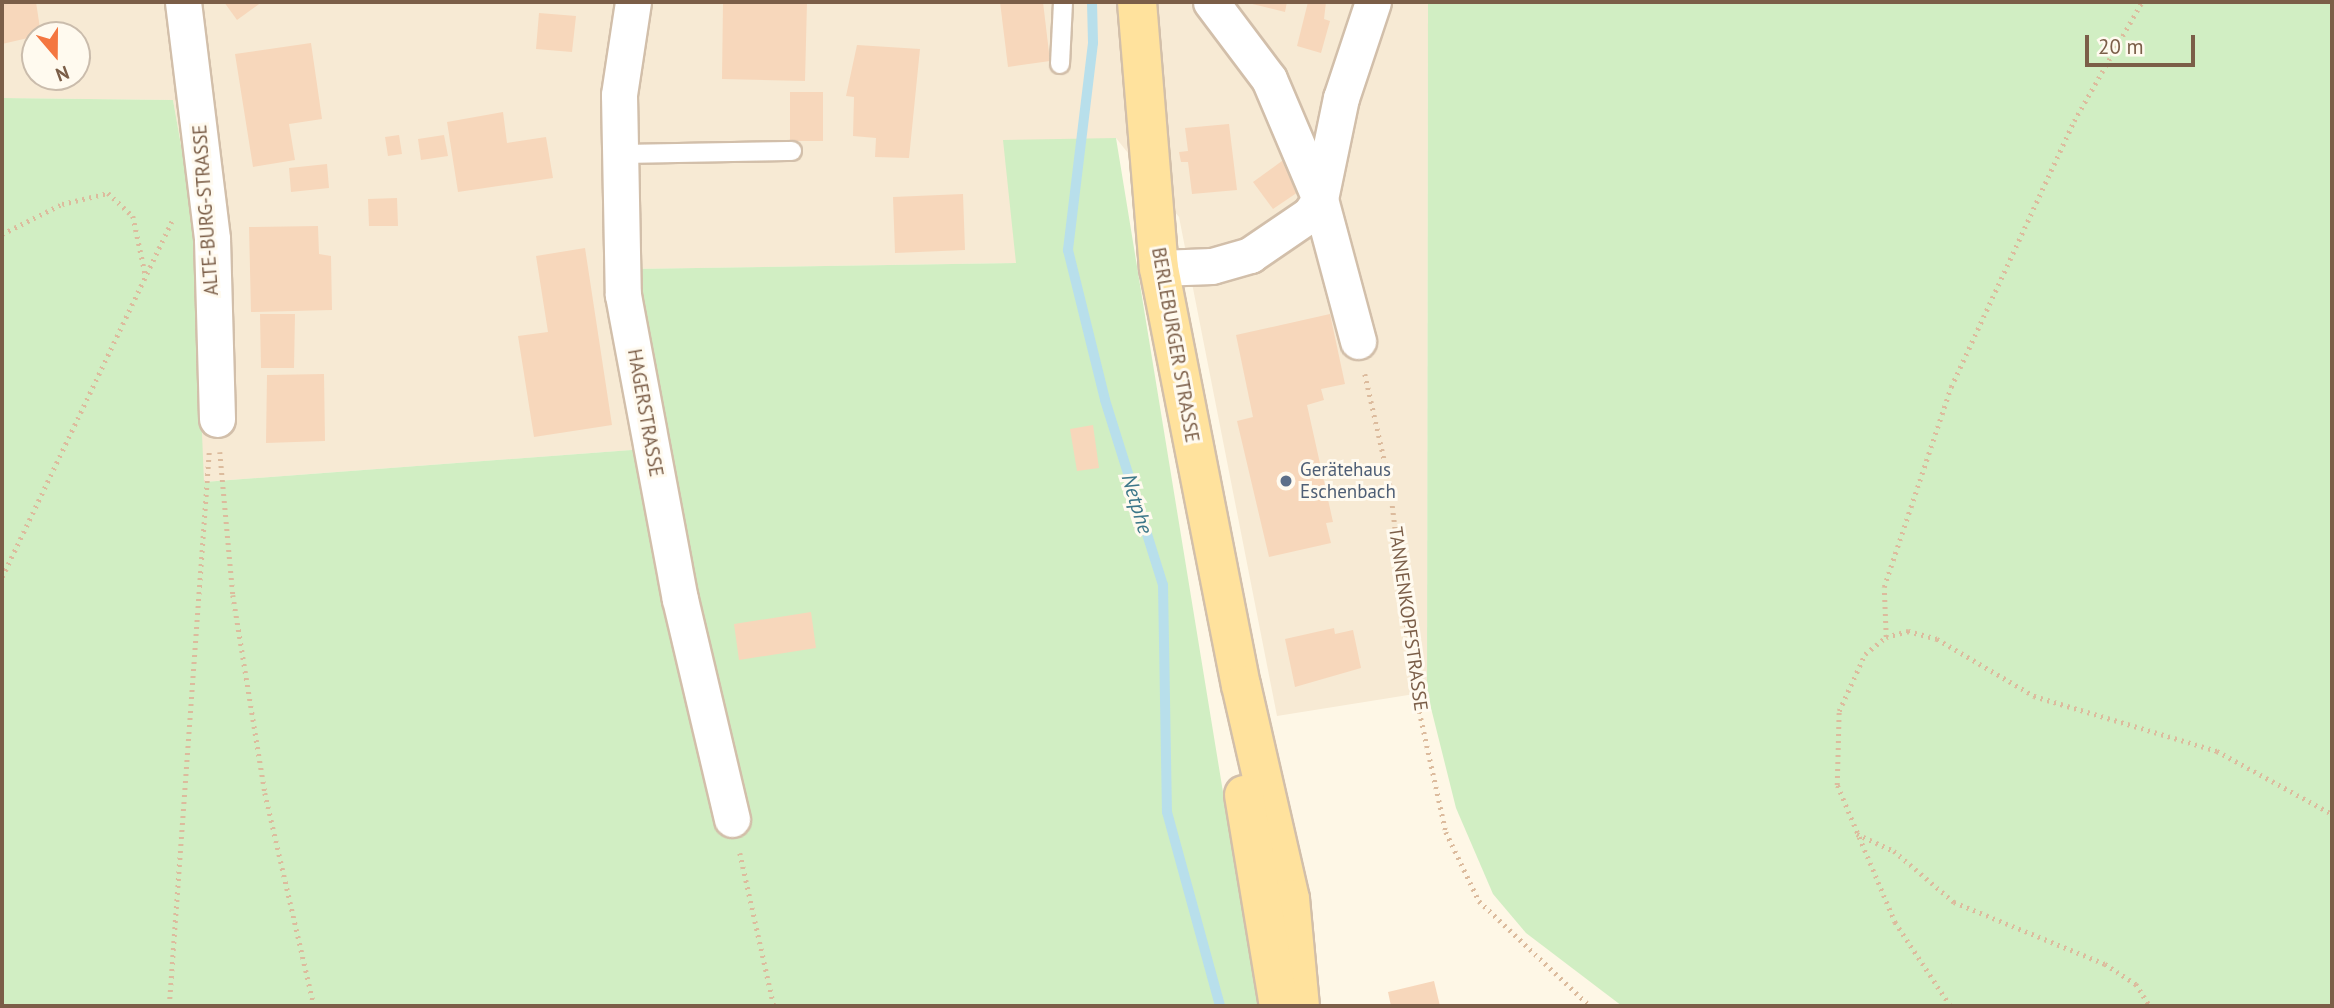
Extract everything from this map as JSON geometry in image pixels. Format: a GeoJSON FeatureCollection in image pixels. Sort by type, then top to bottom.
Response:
{"type":"FeatureCollection","features":[{"type":"Feature","properties":{"kind":"main road","name":"BERLEBURGER STRASSE"},"geometry":{"type":"LineString","coordinates":[[1137,2],[1159,268],[1241,685],[1290,899],[1300,1006]]}},
{"type":"Feature","properties":{"kind":"main road","name":"BERLEBURGER STRASSE"},"geometry":{"type":"LineString","coordinates":[[1241,685],[1239,754],[1279,1006]]}},
{"type":"Feature","properties":{"kind":"street","name":"ALTE-BURG-STRASSE"},"geometry":{"type":"LineString","coordinates":[[183,2],[212,239],[217,419]]}},
{"type":"Feature","properties":{"kind":"street","name":"HAGERSTRASSE"},"geometry":{"type":"LineString","coordinates":[[633,2],[619,96],[618,154],[623,295],[680,599],[732,819]]}},
{"type":"Feature","properties":{"kind":"street"},"geometry":{"type":"LineString","coordinates":[[1211,2],[1269,79],[1320,199],[1358,341]]}},
{"type":"Feature","properties":{"kind":"street"},"geometry":{"type":"LineString","coordinates":[[1159,268],[1212,266],[1250,255],[1289,231],[1320,199],[1341,98],[1373,2]]}},
{"type":"Feature","properties":{"kind":"lane"},"geometry":{"type":"LineString","coordinates":[[1060,64],[1063,2]]}},
{"type":"Feature","properties":{"kind":"lane"},"geometry":{"type":"LineString","coordinates":[[618,154],[792,150]]}},
{"type":"Feature","properties":{"kind":"path"},"geometry":{"type":"LineString","coordinates":[[1886,637],[1884,587],[1951,387],[2074,121],[2142,2]]}},
{"type":"Feature","properties":{"kind":"path"},"geometry":{"type":"LineString","coordinates":[[2,234],[62,204],[108,193],[133,216],[146,278]]}},
{"type":"Feature","properties":{"kind":"path"},"geometry":{"type":"LineString","coordinates":[[2,577],[178,206]]}},
{"type":"Feature","properties":{"kind":"path","name":"TANNENKOPFSTRASSE"},"geometry":{"type":"LineString","coordinates":[[1358,341],[1390,485],[1415,691],[1446,832],[1479,901],[1590,1006]]}},
{"type":"Feature","properties":{"kind":"path"},"geometry":{"type":"LineString","coordinates":[[169,1006],[207,462],[217,419]]}},
{"type":"Feature","properties":{"kind":"path"},"geometry":{"type":"LineString","coordinates":[[217,419],[233,595],[261,766],[314,1006]]}},
{"type":"Feature","properties":{"kind":"path"},"geometry":{"type":"LineString","coordinates":[[1950,1006],[1895,923],[1837,785],[1839,711],[1865,654],[1886,637],[1908,631],[1937,639],[2034,696],[2217,751],[2332,814]]}},
{"type":"Feature","properties":{"kind":"path"},"geometry":{"type":"LineString","coordinates":[[732,819],[774,1006]]}},
{"type":"Feature","properties":{"kind":"path"},"geometry":{"type":"LineString","coordinates":[[1856,833],[1894,851],[1954,902],[2105,964],[2136,984],[2150,1006]]}},
{"type":"Feature","properties":{"kind":"shaded area"},"geometry":{"type":"Polygon","coordinates":[[[2,2],[1428,2],[1427,692],[1277,716],[1179,217],[1116,138],[1017,263],[631,269],[645,449],[203,482],[193,213],[173,100],[2,98],[2,2]]]}},
{"type":"Feature","properties":{"kind":"green space"},"geometry":{"type":"Polygon","coordinates":[[[1428,2],[2332,2],[2332,1006],[1622,1006],[1526,933],[1493,894],[1456,808],[1427,692],[1428,2]]]}},
{"type":"Feature","properties":{"kind":"green space"},"geometry":{"type":"Polygon","coordinates":[[[2,98],[173,100],[193,213],[204,482],[645,449],[631,269],[1016,263],[1003,140],[1116,138],[1258,1006],[2,1006],[2,98]]]}},
{"type":"Feature","properties":{"kind":"building"},"geometry":{"type":"Polygon","coordinates":[[[36,2],[39,21],[21,21],[21,40],[2,44],[2,4],[36,2]]]}},
{"type":"Feature","properties":{"kind":"building"},"geometry":{"type":"Polygon","coordinates":[[[224,2],[262,2],[237,20],[224,2]]]}},
{"type":"Feature","properties":{"kind":"building"},"geometry":{"type":"Polygon","coordinates":[[[723,2],[807,2],[805,81],[722,79],[723,2]]]}},
{"type":"Feature","properties":{"kind":"building"},"geometry":{"type":"Polygon","coordinates":[[[1000,2],[1043,2],[1050,61],[1008,67],[1000,2]]]}},
{"type":"Feature","properties":{"kind":"building"},"geometry":{"type":"Polygon","coordinates":[[[1244,2],[1287,2],[1285,12],[1244,2]]]}},
{"type":"Feature","properties":{"kind":"building"},"geometry":{"type":"Polygon","coordinates":[[[1308,2],[1326,2],[1324,19],[1330,21],[1321,53],[1297,46],[1308,2]]]}},
{"type":"Feature","properties":{"kind":"building"},"geometry":{"type":"Polygon","coordinates":[[[539,13],[576,16],[572,52],[536,49],[539,13]]]}},
{"type":"Feature","properties":{"kind":"building"},"geometry":{"type":"Polygon","coordinates":[[[311,43],[322,119],[289,124],[295,160],[253,167],[235,54],[311,43]]]}},
{"type":"Feature","properties":{"kind":"building"},"geometry":{"type":"Polygon","coordinates":[[[857,45],[920,49],[909,158],[875,157],[876,138],[853,136],[854,97],[846,96],[857,45]]]}},
{"type":"Feature","properties":{"kind":"building"},"geometry":{"type":"Polygon","coordinates":[[[790,92],[823,92],[823,141],[790,141],[790,92]]]}},
{"type":"Feature","properties":{"kind":"building"},"geometry":{"type":"Polygon","coordinates":[[[503,112],[507,143],[546,137],[553,178],[458,192],[447,122],[503,112]]]}},
{"type":"Feature","properties":{"kind":"building"},"geometry":{"type":"Polygon","coordinates":[[[1229,124],[1237,190],[1192,194],[1188,162],[1181,162],[1179,152],[1188,151],[1185,128],[1229,124]]]}},
{"type":"Feature","properties":{"kind":"building"},"geometry":{"type":"Polygon","coordinates":[[[399,135],[402,154],[388,156],[385,137],[399,135]]]}},
{"type":"Feature","properties":{"kind":"building"},"geometry":{"type":"Polygon","coordinates":[[[444,135],[448,156],[421,160],[418,139],[444,135]]]}},
{"type":"Feature","properties":{"kind":"building"},"geometry":{"type":"Polygon","coordinates":[[[1286,158],[1301,190],[1273,209],[1253,182],[1286,158]]]}},
{"type":"Feature","properties":{"kind":"building"},"geometry":{"type":"Polygon","coordinates":[[[327,164],[329,188],[291,192],[289,168],[327,164]]]}},
{"type":"Feature","properties":{"kind":"building"},"geometry":{"type":"Polygon","coordinates":[[[963,194],[965,250],[895,253],[893,197],[963,194]]]}},
{"type":"Feature","properties":{"kind":"building"},"geometry":{"type":"Polygon","coordinates":[[[397,198],[398,226],[369,226],[368,199],[397,198]]]}},
{"type":"Feature","properties":{"kind":"building"},"geometry":{"type":"Polygon","coordinates":[[[318,226],[319,254],[331,256],[332,310],[251,312],[249,227],[318,226]]]}},
{"type":"Feature","properties":{"kind":"building"},"geometry":{"type":"Polygon","coordinates":[[[585,248],[612,425],[534,437],[518,336],[548,332],[536,256],[585,248]]]}},
{"type":"Feature","properties":{"kind":"building"},"geometry":{"type":"Polygon","coordinates":[[[260,314],[295,314],[294,368],[261,368],[260,314]]]}},
{"type":"Feature","properties":{"kind":"building"},"geometry":{"type":"Polygon","coordinates":[[[1330,314],[1345,384],[1321,389],[1324,400],[1307,405],[1333,522],[1326,523],[1331,543],[1269,557],[1237,421],[1253,417],[1236,335],[1330,314]]]}},
{"type":"Feature","properties":{"kind":"building"},"geometry":{"type":"Polygon","coordinates":[[[324,374],[325,441],[266,443],[267,375],[324,374]]]}},
{"type":"Feature","properties":{"kind":"building"},"geometry":{"type":"Polygon","coordinates":[[[1093,425],[1099,468],[1077,471],[1070,429],[1093,425]]]}},
{"type":"Feature","properties":{"kind":"building"},"geometry":{"type":"Polygon","coordinates":[[[811,612],[816,648],[739,660],[734,624],[811,612]]]}},
{"type":"Feature","properties":{"kind":"building"},"geometry":{"type":"Polygon","coordinates":[[[1334,628],[1335,634],[1353,630],[1361,668],[1295,687],[1285,639],[1334,628]]]}},
{"type":"Feature","properties":{"kind":"building"},"geometry":{"type":"Polygon","coordinates":[[[1434,981],[1440,1006],[1391,1006],[1388,992],[1434,981]]]}},
{"type":"Feature","properties":{"kind":"waterway","name":"Netphe"},"geometry":{"type":"LineString","coordinates":[[1092,2],[1093,43],[1068,250],[1105,400],[1163,585],[1167,812],[1220,1006]]}},
{"type":"Feature","properties":{"kind":"place","name":"Gerätehaus Eschenbach"},"geometry":{"type":"Point","coordinates":[1286,481]}}]}
